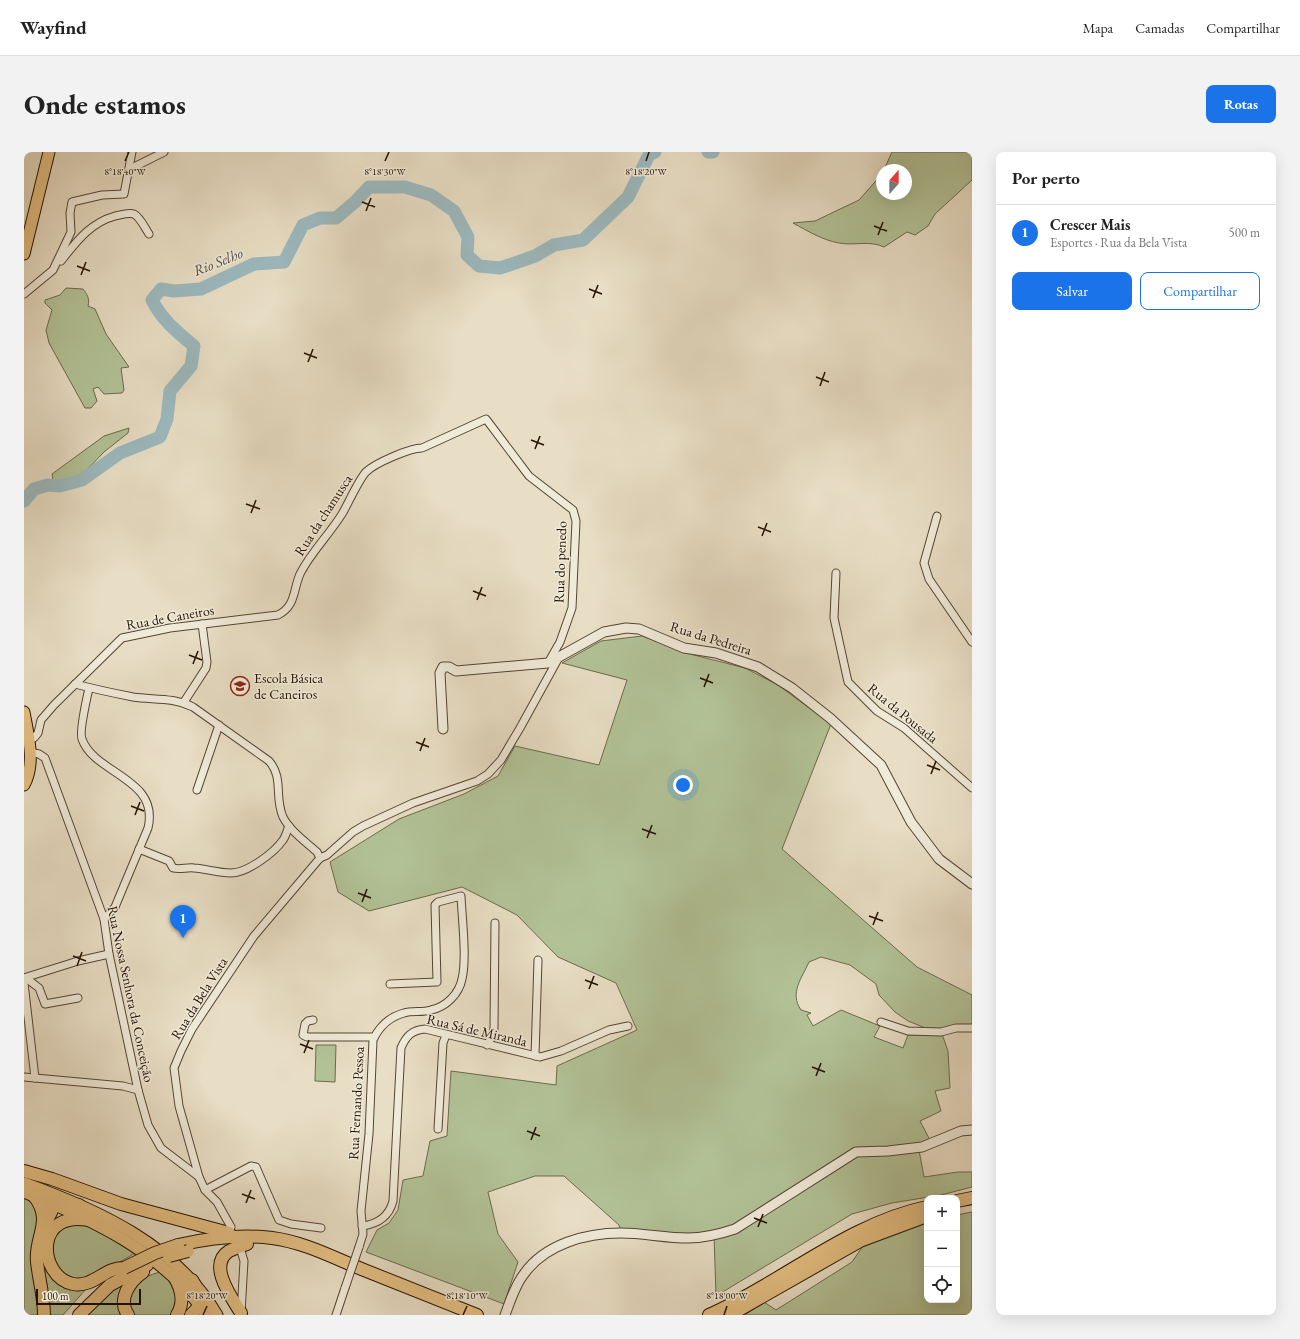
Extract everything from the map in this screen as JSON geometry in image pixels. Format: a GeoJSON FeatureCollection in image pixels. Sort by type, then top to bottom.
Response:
{"type":"FeatureCollection","features":[{"type":"Feature","properties":{"kind":"highway"},"geometry":{"type":"LineString","coordinates":[[24,1171],[52,1179],[126,1205],[218,1231],[245,1244]]}},
{"type":"Feature","properties":{"kind":"highway"},"geometry":{"type":"LineString","coordinates":[[29,1194],[42,1208],[43,1215],[37,1262],[44,1315]]}},
{"type":"Feature","properties":{"kind":"highway"},"geometry":{"type":"LineString","coordinates":[[960,1200],[972,1198]]}},
{"type":"Feature","properties":{"kind":"highway"},"geometry":{"type":"LineString","coordinates":[[41,1237],[55,1205],[62,1202],[79,1205]]}},
{"type":"Feature","properties":{"kind":"highway"},"geometry":{"type":"LineString","coordinates":[[960,1208],[972,1206]]}},
{"type":"Feature","properties":{"kind":"highway"},"geometry":{"type":"LineString","coordinates":[[709,1315],[754,1292],[842,1241],[882,1222],[924,1208]]}},
{"type":"Feature","properties":{"kind":"highway"},"geometry":{"type":"LineString","coordinates":[[730,1315],[860,1241],[924,1217]]}},
{"type":"Feature","properties":{"kind":"highway"},"geometry":{"type":"LineString","coordinates":[[94,1221],[75,1218],[64,1221],[55,1228],[47,1244],[48,1256],[53,1268],[63,1280],[69,1283],[81,1285],[94,1281],[115,1267],[127,1270]]}},
{"type":"Feature","properties":{"kind":"highway"},"geometry":{"type":"LineString","coordinates":[[79,1315],[127,1270],[147,1265],[183,1248],[214,1238],[245,1244],[277,1247],[303,1253],[456,1315]]}},
{"type":"Feature","properties":{"kind":"highway"},"geometry":{"type":"LineString","coordinates":[[241,1314],[222,1279],[220,1266],[222,1260],[229,1251],[245,1244],[276,1238],[305,1246],[477,1315]]}},
{"type":"Feature","properties":{"kind":"highway"},"geometry":{"type":"LineString","coordinates":[[69,1315],[86,1296],[155,1253],[183,1248]]}},
{"type":"Feature","properties":{"kind":"highway"},"geometry":{"type":"LineString","coordinates":[[128,1315],[124,1304],[127,1290],[134,1278],[144,1272],[147,1265]]}},
{"type":"Feature","properties":{"kind":"highway"},"geometry":{"type":"LineString","coordinates":[[173,1275],[178,1283],[181,1294],[180,1307],[177,1315]]}},
{"type":"Feature","properties":{"kind":"highway"},"geometry":{"type":"LineString","coordinates":[[191,1315],[204,1310],[201,1297],[192,1280]]}},
{"type":"Feature","properties":{"kind":"main road"},"geometry":{"type":"LineString","coordinates":[[24,254],[27,235],[49,152]]}},
{"type":"Feature","properties":{"kind":"main road"},"geometry":{"type":"LineString","coordinates":[[24,712],[30,752],[30,768],[24,785]]}},
{"type":"Feature","properties":{"kind":"main road"},"geometry":{"type":"LineString","coordinates":[[24,1183],[79,1205],[109,1220],[154,1247],[192,1280],[205,1296],[217,1315]]}},
{"type":"Feature","properties":{"kind":"main road"},"geometry":{"type":"LineString","coordinates":[[29,1194],[94,1221],[140,1249],[173,1275],[204,1310]]}},
{"type":"Feature","properties":{"kind":"street"},"geometry":{"type":"LineString","coordinates":[[53,270],[71,232],[70,213],[72,202],[102,195],[124,194],[130,169],[132,152]]}},
{"type":"Feature","properties":{"kind":"street"},"geometry":{"type":"LineString","coordinates":[[130,169],[164,152]]}},
{"type":"Feature","properties":{"kind":"street"},"geometry":{"type":"LineString","coordinates":[[24,294],[53,270],[85,232],[98,223],[125,214],[134,214],[138,217],[149,234]]}},
{"type":"Feature","properties":{"kind":"street","name":"Rua do penedo"},"geometry":{"type":"LineString","coordinates":[[422,448],[486,418],[529,476],[573,510],[576,521],[572,608],[560,642],[548,664]]}},
{"type":"Feature","properties":{"kind":"street","name":"Rua da chamusca"},"geometry":{"type":"LineString","coordinates":[[266,616],[278,615],[286,611],[294,595],[299,576],[307,561],[342,514],[366,472],[413,448],[422,448]]}},
{"type":"Feature","properties":{"kind":"street"},"geometry":{"type":"LineString","coordinates":[[937,516],[924,563],[929,579],[972,642]]}},
{"type":"Feature","properties":{"kind":"street","name":"Rua da Pousada"},"geometry":{"type":"LineString","coordinates":[[836,573],[834,618],[848,682],[854,690],[877,711],[904,728],[972,788]]}},
{"type":"Feature","properties":{"kind":"street","name":"Rua de Caneiros"},"geometry":{"type":"LineString","coordinates":[[28,739],[34,738],[38,733],[41,720],[122,638],[170,628],[266,616]]}},
{"type":"Feature","properties":{"kind":"street"},"geometry":{"type":"LineString","coordinates":[[184,702],[206,668],[207,662],[202,624]]}},
{"type":"Feature","properties":{"kind":"street","name":"Rua da Pedreira"},"geometry":{"type":"LineString","coordinates":[[443,728],[440,674],[443,667],[449,667],[456,672],[548,664],[604,632],[626,628],[639,629],[684,648],[716,653],[758,667],[792,688],[830,718],[882,765],[911,822],[939,859],[972,884]]}},
{"type":"Feature","properties":{"kind":"street","name":"Rua da Bela Vista"},"geometry":{"type":"LineString","coordinates":[[199,1177],[179,1106],[174,1068],[180,1051],[192,1028],[254,936],[320,858],[327,855],[353,832],[413,803],[477,782],[488,774],[501,760],[558,659]]}},
{"type":"Feature","properties":{"kind":"street"},"geometry":{"type":"LineString","coordinates":[[75,684],[134,697],[171,699],[184,702],[270,761],[276,768],[280,808],[289,826],[317,852],[320,858]]}},
{"type":"Feature","properties":{"kind":"street"},"geometry":{"type":"LineString","coordinates":[[89,688],[81,737],[88,752],[133,784],[148,807],[150,818],[115,907],[104,919]]}},
{"type":"Feature","properties":{"kind":"street"},"geometry":{"type":"LineString","coordinates":[[197,790],[219,725]]}},
{"type":"Feature","properties":{"kind":"street","name":"Rua Nossa Senhora da Conceição"},"geometry":{"type":"LineString","coordinates":[[30,752],[39,754],[45,758],[104,919],[109,954],[138,1090],[148,1125],[161,1148],[199,1177],[205,1190],[217,1202],[231,1227]]}},
{"type":"Feature","properties":{"kind":"street"},"geometry":{"type":"LineString","coordinates":[[139,849],[169,861],[173,868],[180,870],[194,868],[213,872],[233,873],[250,867],[265,857],[283,840],[289,826]]}},
{"type":"Feature","properties":{"kind":"street","name":"Rua Fernando Pessoa"},"geometry":{"type":"LineString","coordinates":[[336,1315],[363,1234],[361,1211],[370,1114],[371,1052],[374,1037],[377,1030],[396,1015],[405,1012],[436,1009],[449,1002],[458,992],[462,980],[463,968],[461,896],[438,902],[435,906],[437,982],[390,984]]}},
{"type":"Feature","properties":{"kind":"street"},"geometry":{"type":"LineString","coordinates":[[487,1045],[493,1035],[494,1028],[495,923]]}},
{"type":"Feature","properties":{"kind":"street"},"geometry":{"type":"LineString","coordinates":[[25,980],[78,961],[109,954]]}},
{"type":"Feature","properties":{"kind":"street"},"geometry":{"type":"LineString","coordinates":[[536,1056],[538,960]]}},
{"type":"Feature","properties":{"kind":"street"},"geometry":{"type":"LineString","coordinates":[[25,980],[39,988],[45,1004],[78,998]]}},
{"type":"Feature","properties":{"kind":"street"},"geometry":{"type":"LineString","coordinates":[[25,980],[35,1078]]}},
{"type":"Feature","properties":{"kind":"street"},"geometry":{"type":"LineString","coordinates":[[313,1020],[308,1021],[305,1024],[303,1035],[307,1037],[374,1037]]}},
{"type":"Feature","properties":{"kind":"street"},"geometry":{"type":"LineString","coordinates":[[881,1022],[908,1031],[941,1032],[956,1028],[972,1028]]}},
{"type":"Feature","properties":{"kind":"street","name":"Rua Sá de Miranda"},"geometry":{"type":"LineString","coordinates":[[362,1226],[372,1225],[381,1220],[387,1215],[393,1202],[401,1048],[404,1040],[409,1034],[425,1029],[536,1056],[548,1056],[609,1030],[628,1026]]}},
{"type":"Feature","properties":{"kind":"street"},"geometry":{"type":"LineString","coordinates":[[438,1129],[443,1043],[446,1035]]}},
{"type":"Feature","properties":{"kind":"street"},"geometry":{"type":"LineString","coordinates":[[24,1077],[123,1086],[138,1090]]}},
{"type":"Feature","properties":{"kind":"street"},"geometry":{"type":"LineString","coordinates":[[505,1315],[523,1274],[537,1259],[556,1247],[574,1240],[621,1233],[688,1238],[714,1235],[735,1229],[856,1152],[888,1152],[922,1147],[961,1131],[972,1130]]}},
{"type":"Feature","properties":{"kind":"street"},"geometry":{"type":"LineString","coordinates":[[205,1190],[251,1166],[256,1167],[279,1220],[291,1224],[321,1228]]}},
{"type":"Feature","properties":{"kind":"street"},"geometry":{"type":"LineString","coordinates":[[241,1314],[245,1244]]}},
{"type":"Feature","properties":{"kind":"green space"},"geometry":{"type":"Polygon","coordinates":[[[892,152],[972,152],[972,180],[935,214],[928,226],[915,235],[907,232],[884,247],[868,243],[845,244],[833,242],[815,235],[793,223],[815,221],[859,200],[876,181],[876,200],[912,200],[912,164],[887,164],[892,152]]]}},
{"type":"Feature","properties":{"kind":"green space"},"geometry":{"type":"Polygon","coordinates":[[[66,288],[83,289],[88,297],[88,306],[95,309],[106,334],[129,367],[121,368],[124,390],[122,393],[104,394],[98,387],[93,389],[97,401],[91,408],[85,408],[49,343],[46,330],[52,310],[45,303],[45,300],[60,295],[66,288]]]}},
{"type":"Feature","properties":{"kind":"green space"},"geometry":{"type":"Polygon","coordinates":[[[129,428],[128,433],[104,452],[80,477],[68,482],[53,480],[52,474],[104,436],[129,428]]]}},
{"type":"Feature","properties":{"kind":"green space"},"geometry":{"type":"Polygon","coordinates":[[[642,636],[694,655],[745,668],[778,685],[831,724],[782,849],[917,967],[972,995],[972,1025],[933,1031],[908,1021],[895,1012],[879,995],[876,984],[850,965],[821,957],[809,962],[800,980],[796,992],[796,998],[801,1010],[811,1013],[807,1015],[813,1026],[841,1010],[880,1026],[874,1037],[903,1048],[908,1035],[942,1034],[948,1051],[950,1088],[935,1091],[941,1111],[920,1121],[931,1142],[919,1150],[924,1177],[958,1172],[972,1172],[972,1187],[941,1195],[924,1195],[924,1198],[892,1203],[852,1214],[716,1296],[714,1235],[621,1233],[619,1225],[564,1176],[535,1176],[488,1192],[498,1234],[518,1262],[504,1304],[366,1252],[377,1230],[389,1223],[398,1210],[403,1180],[423,1176],[430,1141],[447,1136],[451,1071],[556,1085],[557,1066],[637,1030],[616,983],[558,957],[517,915],[462,887],[369,911],[338,892],[330,862],[399,819],[464,794],[498,776],[515,746],[599,765],[627,680],[562,663],[601,641],[642,636]]]}},
{"type":"Feature","properties":{"kind":"green space"},"geometry":{"type":"Polygon","coordinates":[[[316,1045],[336,1045],[335,1082],[315,1081],[316,1045]]]}},
{"type":"Feature","properties":{"kind":"green space"},"geometry":{"type":"Polygon","coordinates":[[[24,1197],[33,1204],[40,1221],[40,1315],[24,1315],[24,1197]]]}},
{"type":"Feature","properties":{"kind":"green space"},"geometry":{"type":"Polygon","coordinates":[[[972,1212],[972,1315],[745,1315],[764,1302],[776,1310],[852,1262],[865,1243],[924,1223],[924,1303],[960,1303],[960,1214],[972,1212]]]}},
{"type":"Feature","properties":{"kind":"green space"},"geometry":{"type":"Polygon","coordinates":[[[78,1221],[137,1252],[113,1266],[78,1280],[62,1272],[53,1258],[53,1241],[62,1227],[78,1221]]]}},
{"type":"Feature","properties":{"kind":"green space"},"geometry":{"type":"Polygon","coordinates":[[[44,1254],[45,1262],[87,1288],[63,1315],[47,1315],[41,1266],[44,1254]]]}},
{"type":"Feature","properties":{"kind":"green space"},"geometry":{"type":"Polygon","coordinates":[[[163,1271],[169,1276],[177,1299],[171,1315],[133,1315],[130,1301],[136,1286],[145,1278],[163,1271]]]}},
{"type":"Feature","properties":{"kind":"green space"},"geometry":{"type":"Polygon","coordinates":[[[125,1282],[123,1315],[87,1315],[112,1291],[125,1282]]]}},
{"type":"Feature","properties":{"kind":"waterway","name":"Rio Selho"},"geometry":{"type":"LineString","coordinates":[[24,501],[34,489],[48,485],[60,486],[82,480],[120,453],[160,437],[167,419],[170,391],[191,366],[194,346],[160,314],[152,300],[161,289],[174,291],[201,289],[254,264],[284,262],[303,225],[320,218],[336,218],[355,202],[369,187],[405,187],[431,195],[454,211],[468,237],[467,255],[479,266],[500,268],[535,256],[554,245],[583,240],[628,197],[649,155],[655,152]]}},
{"type":"Feature","properties":{"kind":"waterway","name":"Rio Selho"},"geometry":{"type":"LineString","coordinates":[[708,152],[713,152]]}},
{"type":"Feature","properties":{"kind":"place","name":"Escola Básica de Caneiros"},"geometry":{"type":"Point","coordinates":[240,686]}},
{"type":"Feature","properties":{"kind":"place","name":"Crescer Mais"},"geometry":{"type":"Point","coordinates":[183,938]}}]}
